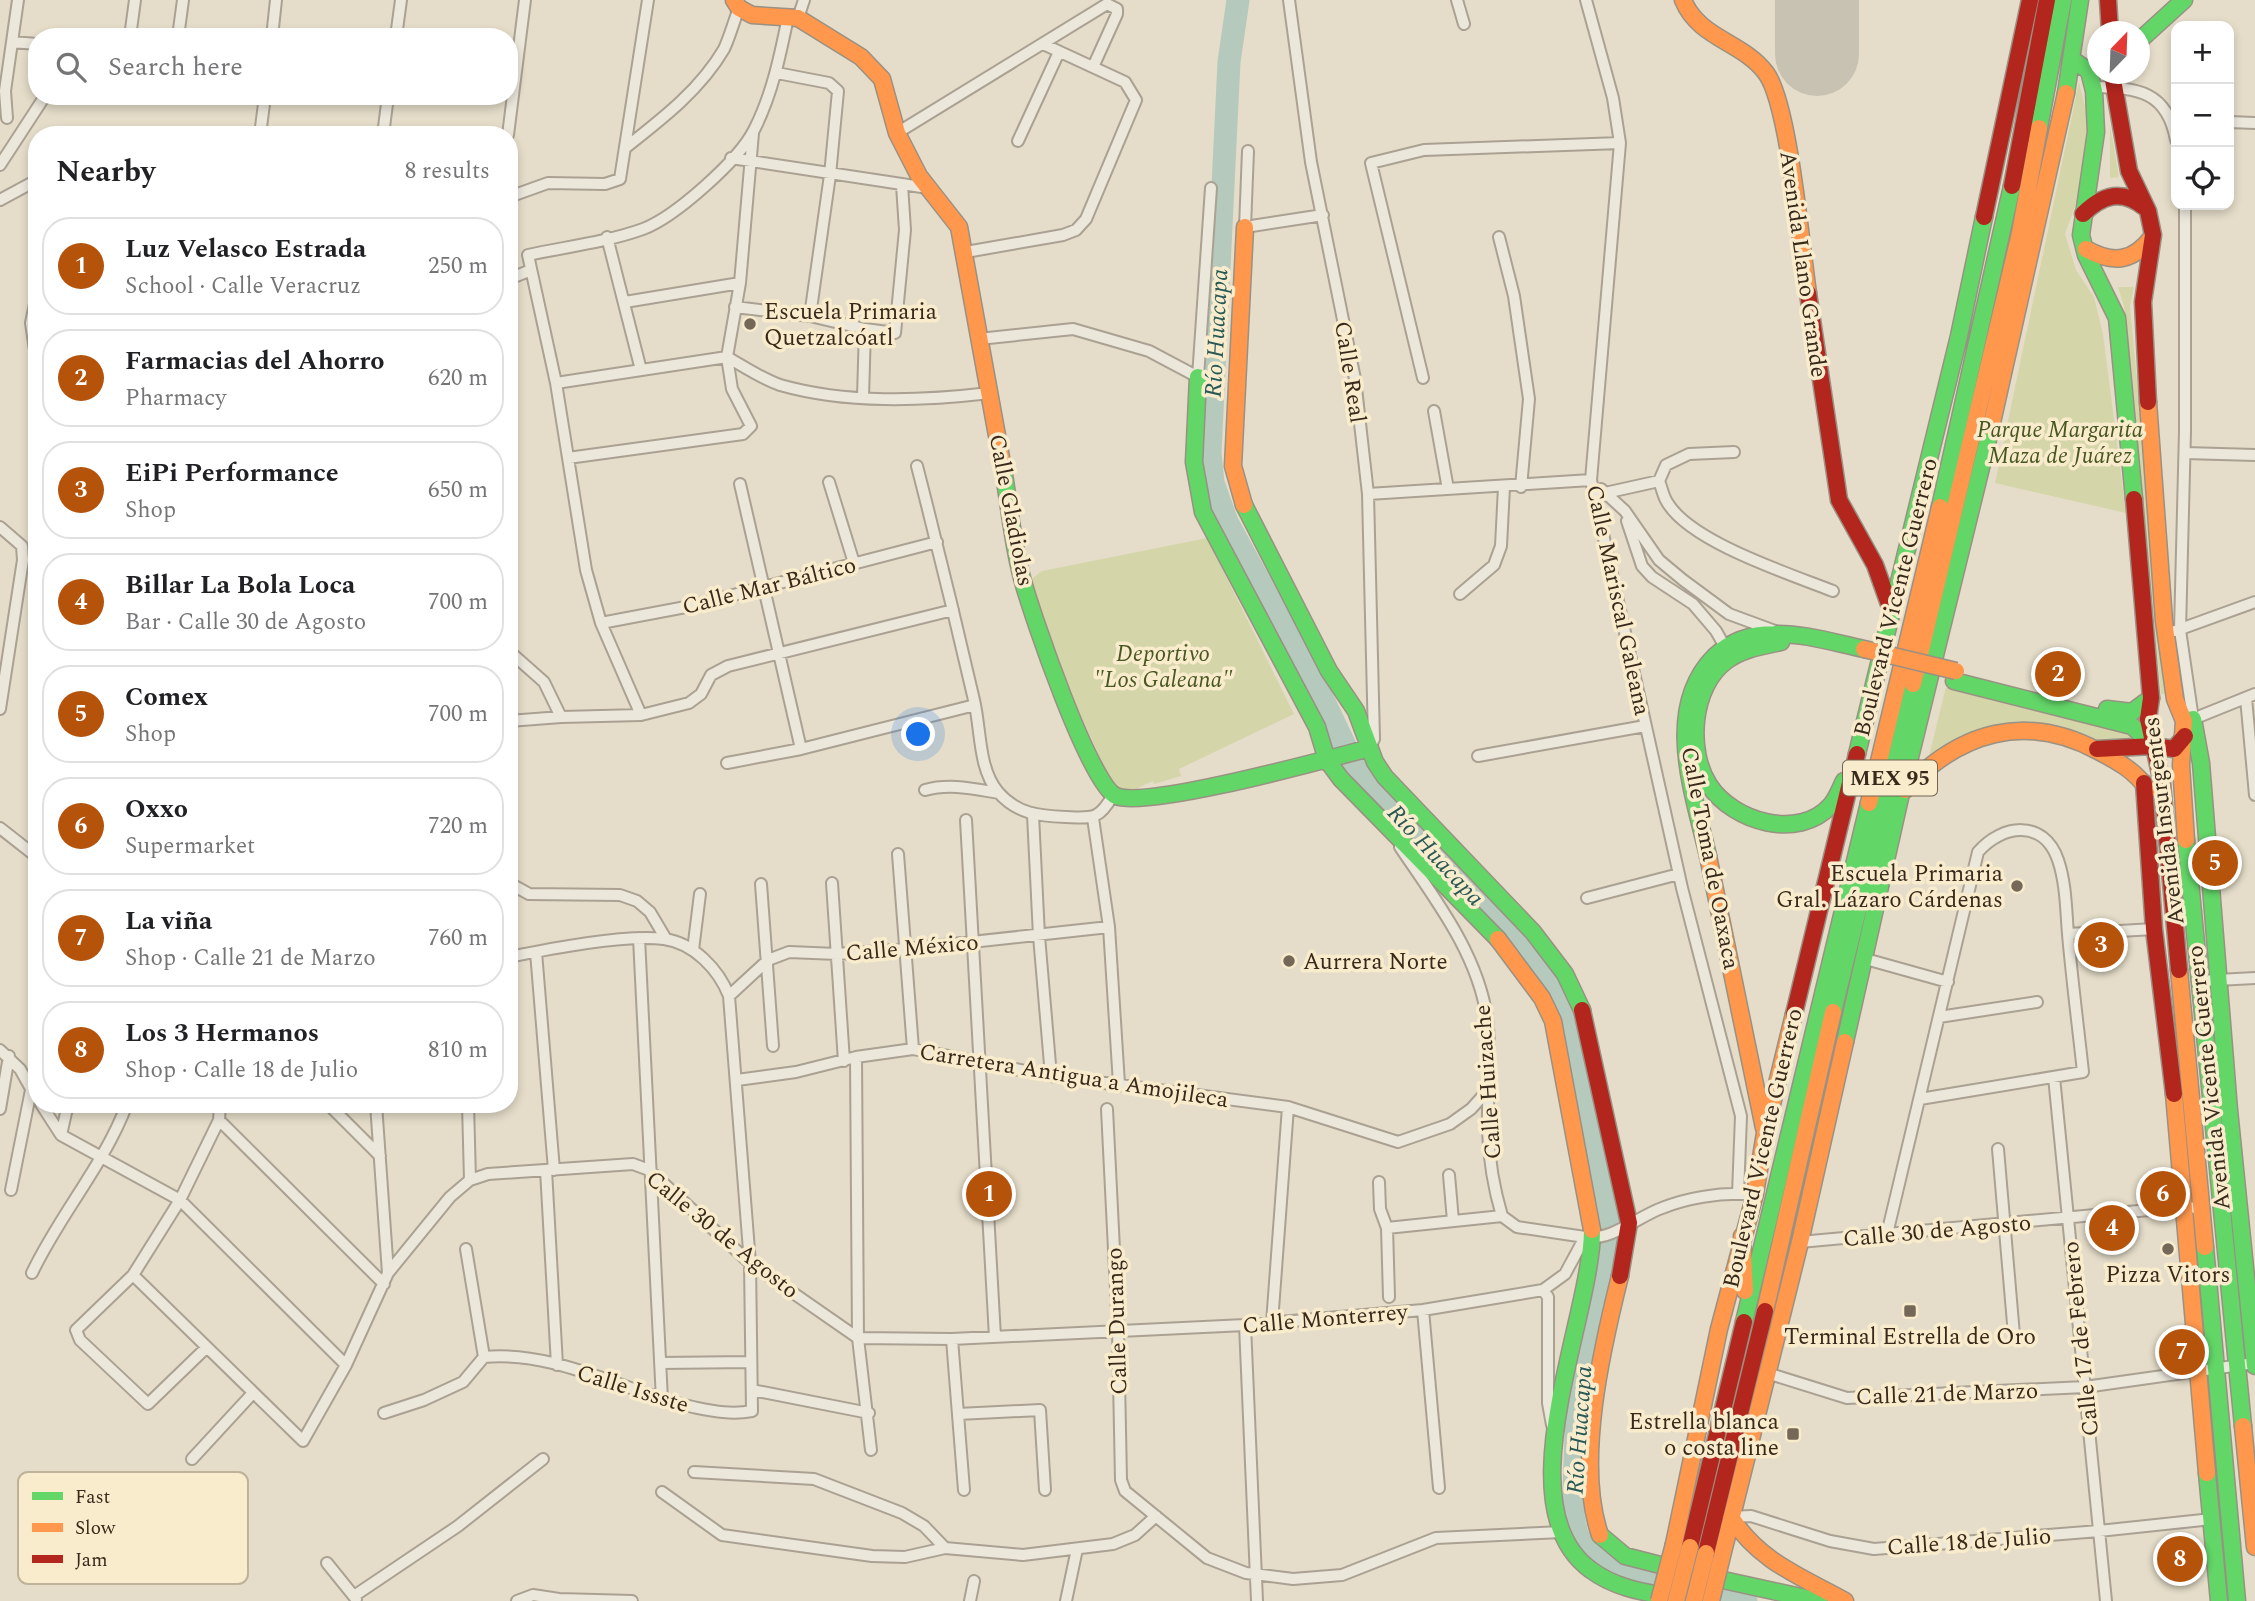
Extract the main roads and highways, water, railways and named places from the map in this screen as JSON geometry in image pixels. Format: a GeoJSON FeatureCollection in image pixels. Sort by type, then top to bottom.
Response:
{"type":"FeatureCollection","features":[{"type":"Feature","properties":{"kind":"main road","name":"Avenida Llano Grande"},"geometry":{"type":"LineString","coordinates":[[1683,0],[1686,9],[1704,32],[1750,57],[1768,73],[1778,94],[1839,500],[1852,526],[1876,562],[1891,611]]}},
{"type":"Feature","properties":{"kind":"main road","name":"Boulevard Vicente Guerrero"},"geometry":{"type":"LineString","coordinates":[[1659,1601],[1742,1236],[1755,1194],[1765,1133],[1959,336],[2030,0]]}},
{"type":"Feature","properties":{"kind":"main road","name":"Boulevard Vicente Guerrero"},"geometry":{"type":"LineString","coordinates":[[1676,1601],[1960,422],[2027,118],[2047,0]]}},
{"type":"Feature","properties":{"kind":"main road","name":"Boulevard Vicente Guerrero"},"geometry":{"type":"LineString","coordinates":[[1711,1601],[1714,1556],[1802,1138],[2001,315],[2063,0]]}},
{"type":"Feature","properties":{"kind":"main road","name":"Boulevard Vicente Guerrero"},"geometry":{"type":"LineString","coordinates":[[1692,1601],[1731,1517],[1800,1242],[1899,798],[1983,465],[2073,60],[2080,0]]}},
{"type":"Feature","properties":{"kind":"main road"},"geometry":{"type":"LineString","coordinates":[[2108,0],[2109,21]]}},
{"type":"Feature","properties":{"kind":"main road"},"geometry":{"type":"LineString","coordinates":[[2150,30],[2165,14],[2185,0]]}},
{"type":"Feature","properties":{"kind":"main road","name":"Calle Gladiolas"},"geometry":{"type":"LineString","coordinates":[[736,4],[752,15],[793,18],[861,57],[882,79],[897,133],[928,188],[959,227],[966,252],[1022,578],[1071,717],[1100,780],[1113,795],[1128,799],[1215,786],[1330,759]]}},
{"type":"Feature","properties":{"kind":"main road"},"geometry":{"type":"LineString","coordinates":[[2073,60],[2087,70]]}},
{"type":"Feature","properties":{"kind":"main road","name":"Avenida Insurgentes"},"geometry":{"type":"LineString","coordinates":[[2095,84],[2094,164],[2081,215],[2084,248],[2112,299],[2117,318],[2145,608],[2151,698],[2148,719],[2162,783],[2200,1208],[2218,1367],[2237,1601]]}},
{"type":"Feature","properties":{"kind":"main road","name":"Avenida Vicente Guerrero"},"geometry":{"type":"LineString","coordinates":[[2114,84],[2129,171],[2148,211],[2153,235],[2143,302],[2143,326],[2173,632],[2175,698],[2187,726],[2181,765],[2198,981],[2251,1364],[2251,1470],[2255,1547]]}},
{"type":"Feature","properties":{"kind":"main road"},"geometry":{"type":"LineString","coordinates":[[2081,215],[2095,201],[2107,195],[2131,197],[2148,211]]}},
{"type":"Feature","properties":{"kind":"main road"},"geometry":{"type":"LineString","coordinates":[[1245,227],[1233,466],[1244,505],[1329,671],[1356,711],[1366,749],[1385,777],[1534,933],[1563,969],[1578,995],[1587,1021],[1627,1225],[1628,1246],[1598,1375],[1593,1493],[1600,1535],[1612,1549],[1635,1559],[1819,1601]]}},
{"type":"Feature","properties":{"kind":"main road"},"geometry":{"type":"LineString","coordinates":[[2084,248],[2101,259],[2128,260],[2143,249],[2153,235]]}},
{"type":"Feature","properties":{"kind":"main road"},"geometry":{"type":"LineString","coordinates":[[2001,315],[2029,252]]}},
{"type":"Feature","properties":{"kind":"main road"},"geometry":{"type":"LineString","coordinates":[[1198,377],[1193,464],[1195,489],[1203,512],[1317,727],[1330,759],[1371,812],[1420,855],[1498,939],[1542,998],[1553,1021],[1592,1238],[1586,1286],[1562,1380],[1555,1516],[1573,1555],[1595,1574],[1610,1583],[1692,1601]]}},
{"type":"Feature","properties":{"kind":"main road"},"geometry":{"type":"LineString","coordinates":[[1876,562],[1903,564]]}},
{"type":"Feature","properties":{"kind":"main road","name":"Calle Toma de Oaxaca"},"geometry":{"type":"LineString","coordinates":[[1765,1133],[1689,770],[1688,703],[1696,682],[1728,653],[1751,648],[1779,637],[2124,713],[2143,709],[2151,698]]}},
{"type":"Feature","properties":{"kind":"main road","name":"Calle Toma de Oaxaca"},"geometry":{"type":"LineString","coordinates":[[1728,653],[1705,690],[1697,718],[1695,742],[1709,786],[1724,801],[1765,824],[1805,820],[1831,805],[1854,764]]}},
{"type":"Feature","properties":{"kind":"main road","name":"Calle Toma de Oaxaca"},"geometry":{"type":"LineString","coordinates":[[1955,676],[2132,726],[2153,746]]}},
{"type":"Feature","properties":{"kind":"main road"},"geometry":{"type":"LineString","coordinates":[[2097,749],[2153,746],[2174,749],[2187,726]]}},
{"type":"Feature","properties":{"kind":"main road"},"geometry":{"type":"LineString","coordinates":[[2187,726],[2201,763],[2251,1364]]}},
{"type":"Feature","properties":{"kind":"main road"},"geometry":{"type":"LineString","coordinates":[[1899,798],[1915,777],[1967,740],[1999,731],[2031,728],[2064,735],[2097,749],[2144,783],[2165,821]]}},
{"type":"Feature","properties":{"kind":"main road"},"geometry":{"type":"LineString","coordinates":[[1330,759],[1366,749]]}},
{"type":"Feature","properties":{"kind":"main road"},"geometry":{"type":"LineString","coordinates":[[2144,783],[2154,929],[2179,1135],[2182,1207],[2219,1601]]}},
{"type":"Feature","properties":{"kind":"main road"},"geometry":{"type":"LineString","coordinates":[[2183,1013],[2202,1012]]}},
{"type":"Feature","properties":{"kind":"main road"},"geometry":{"type":"LineString","coordinates":[[2179,1135],[2192,1105]]}},
{"type":"Feature","properties":{"kind":"main road"},"geometry":{"type":"LineString","coordinates":[[1742,1236],[1746,1318]]}},
{"type":"Feature","properties":{"kind":"main road"},"geometry":{"type":"LineString","coordinates":[[1731,1517],[1747,1543],[1768,1559],[1845,1601]]}},
{"type":"Feature","properties":{"kind":"waterway","name":"Río Huacapa"},"geometry":{"type":"LineString","coordinates":[[1238,0],[1229,62],[1210,453],[1213,483],[1227,522],[1319,691],[1357,771],[1505,928],[1549,984],[1574,1036],[1609,1213],[1611,1246],[1578,1382],[1573,1515],[1577,1535],[1590,1552],[1608,1567],[1746,1601]]}},
{"type":"Feature","properties":{"kind":"place","name":"Escuela Primaria Quetzalcóatl"},"geometry":{"type":"Point","coordinates":[750,324]}},
{"type":"Feature","properties":{"kind":"place","name":"Farmacias del Ahorro"},"geometry":{"type":"Point","coordinates":[2058,674]}},
{"type":"Feature","properties":{"kind":"place","name":"Comex"},"geometry":{"type":"Point","coordinates":[2215,863]}},
{"type":"Feature","properties":{"kind":"place","name":"Escuela Primaria Gral. Lázaro Cárdenas"},"geometry":{"type":"Point","coordinates":[2017,886]}},
{"type":"Feature","properties":{"kind":"place","name":"EiPi Performance"},"geometry":{"type":"Point","coordinates":[2101,945]}},
{"type":"Feature","properties":{"kind":"place","name":"Aurrera Norte"},"geometry":{"type":"Point","coordinates":[1289,961]}},
{"type":"Feature","properties":{"kind":"place","name":"Luz Velasco Estrada"},"geometry":{"type":"Point","coordinates":[989,1194]}},
{"type":"Feature","properties":{"kind":"place","name":"Oxxo"},"geometry":{"type":"Point","coordinates":[2163,1194]}},
{"type":"Feature","properties":{"kind":"place","name":"Billar La Bola Loca"},"geometry":{"type":"Point","coordinates":[2112,1228]}},
{"type":"Feature","properties":{"kind":"place","name":"Pizza Vitors"},"geometry":{"type":"Point","coordinates":[2168,1249]}},
{"type":"Feature","properties":{"kind":"place","name":"Terminal Estrella de Oro"},"geometry":{"type":"Point","coordinates":[1910,1311]}},
{"type":"Feature","properties":{"kind":"place","name":"La viña"},"geometry":{"type":"Point","coordinates":[2182,1352]}},
{"type":"Feature","properties":{"kind":"place","name":"Estrella blanca o costa line"},"geometry":{"type":"Point","coordinates":[1793,1434]}},
{"type":"Feature","properties":{"kind":"place","name":"Los 3 Hermanos"},"geometry":{"type":"Point","coordinates":[2180,1559]}},
{"type":"Feature","properties":{"kind":"park label","name":"Parque Margarita Maza de Juárez"},"geometry":{"type":"Point","coordinates":[2060,442]}},
{"type":"Feature","properties":{"kind":"park label","name":"Deportivo \"Los Galeana\""},"geometry":{"type":"Point","coordinates":[1163,666]}}]}
